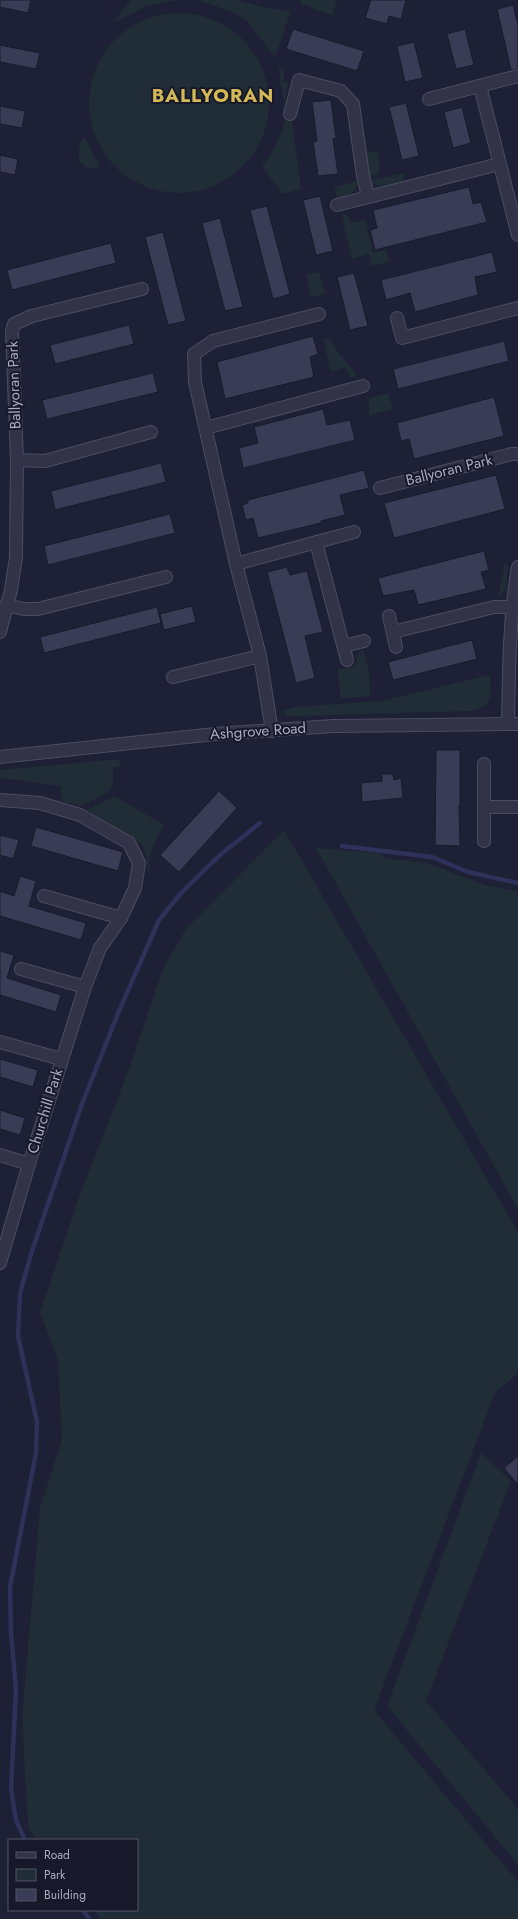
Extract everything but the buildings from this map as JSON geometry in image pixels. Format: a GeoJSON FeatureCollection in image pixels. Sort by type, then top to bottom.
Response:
{"type":"FeatureCollection","features":[{"type":"Feature","properties":{"kind":"street"},"geometry":{"type":"LineString","coordinates":[[428,99],[518,76]]}},
{"type":"Feature","properties":{"kind":"street"},"geometry":{"type":"LineString","coordinates":[[290,114],[299,80],[340,91],[353,104],[363,176],[368,196]]}},
{"type":"Feature","properties":{"kind":"street"},"geometry":{"type":"LineString","coordinates":[[480,86],[499,164],[516,221],[518,235]]}},
{"type":"Feature","properties":{"kind":"street"},"geometry":{"type":"LineString","coordinates":[[337,205],[499,164]]}},
{"type":"Feature","properties":{"kind":"street","name":"Ballyoran Park"},"geometry":{"type":"LineString","coordinates":[[0,632],[16,557],[17,460],[12,332],[14,324],[32,316],[142,289]]}},
{"type":"Feature","properties":{"kind":"street"},"geometry":{"type":"LineString","coordinates":[[397,318],[402,338],[518,308]]}},
{"type":"Feature","properties":{"kind":"street"},"geometry":{"type":"LineString","coordinates":[[272,731],[260,656],[236,564],[195,382],[194,354],[213,341],[319,314]]}},
{"type":"Feature","properties":{"kind":"street"},"geometry":{"type":"LineString","coordinates":[[206,428],[363,386]]}},
{"type":"Feature","properties":{"kind":"street"},"geometry":{"type":"LineString","coordinates":[[17,460],[45,461],[151,432]]}},
{"type":"Feature","properties":{"kind":"street","name":"Ballyoran Park"},"geometry":{"type":"LineString","coordinates":[[380,488],[512,454],[518,454]]}},
{"type":"Feature","properties":{"kind":"street"},"geometry":{"type":"LineString","coordinates":[[236,564],[354,532]]}},
{"type":"Feature","properties":{"kind":"street"},"geometry":{"type":"LineString","coordinates":[[316,542],[347,660]]}},
{"type":"Feature","properties":{"kind":"street"},"geometry":{"type":"LineString","coordinates":[[513,724],[514,654],[512,607],[518,567]]}},
{"type":"Feature","properties":{"kind":"street"},"geometry":{"type":"LineString","coordinates":[[6,605],[24,609],[38,609],[166,577]]}},
{"type":"Feature","properties":{"kind":"street"},"geometry":{"type":"LineString","coordinates":[[392,632],[494,607],[512,607]]}},
{"type":"Feature","properties":{"kind":"street"},"geometry":{"type":"LineString","coordinates":[[389,616],[396,647]]}},
{"type":"Feature","properties":{"kind":"street"},"geometry":{"type":"LineString","coordinates":[[344,646],[364,641]]}},
{"type":"Feature","properties":{"kind":"street"},"geometry":{"type":"LineString","coordinates":[[173,677],[260,656]]}},
{"type":"Feature","properties":{"kind":"street","name":"Ashgrove Road"},"geometry":{"type":"LineString","coordinates":[[0,757],[215,734],[334,726],[513,724]]}},
{"type":"Feature","properties":{"kind":"street"},"geometry":{"type":"LineString","coordinates":[[484,764],[484,841]]}},
{"type":"Feature","properties":{"kind":"street","name":"Churchill Park"},"geometry":{"type":"LineString","coordinates":[[0,800],[19,800],[58,807],[80,815],[129,843],[140,863],[135,888],[121,918],[100,948],[84,987],[29,1164],[4,1238],[0,1263]]}},
{"type":"Feature","properties":{"kind":"street"},"geometry":{"type":"LineString","coordinates":[[484,807],[518,807]]}},
{"type":"Feature","properties":{"kind":"street"},"geometry":{"type":"LineString","coordinates":[[44,896],[121,918]]}},
{"type":"Feature","properties":{"kind":"street"},"geometry":{"type":"LineString","coordinates":[[21,969],[84,987]]}},
{"type":"Feature","properties":{"kind":"street","name":"Churchill Park"},"geometry":{"type":"LineString","coordinates":[[0,1042],[61,1059]]}},
{"type":"Feature","properties":{"kind":"street","name":"Churchill Park"},"geometry":{"type":"LineString","coordinates":[[0,1155],[29,1164]]}},
{"type":"Feature","properties":{"kind":"green space"},"geometry":{"type":"Polygon","coordinates":[[[131,0],[178,0],[144,7],[116,22],[115,19],[131,0]]]}},
{"type":"Feature","properties":{"kind":"green space"},"geometry":{"type":"Polygon","coordinates":[[[198,0],[237,0],[262,7],[291,11],[275,57],[246,20],[232,12],[198,0]]]}},
{"type":"Feature","properties":{"kind":"green space"},"geometry":{"type":"Polygon","coordinates":[[[301,0],[337,0],[332,15],[300,4],[301,0]]]}},
{"type":"Feature","properties":{"kind":"green space"},"geometry":{"type":"Polygon","coordinates":[[[170,13],[188,13],[213,20],[229,28],[243,39],[254,53],[262,69],[269,94],[269,112],[262,137],[254,153],[243,167],[229,178],[205,189],[188,193],[170,193],[153,189],[129,178],[109,160],[104,153],[93,129],[89,112],[89,94],[93,77],[104,53],[122,33],[129,28],[153,17],[170,13]]]}},
{"type":"Feature","properties":{"kind":"green space"},"geometry":{"type":"Polygon","coordinates":[[[278,66],[285,71],[283,81],[288,84],[284,104],[278,66]]]}},
{"type":"Feature","properties":{"kind":"green space"},"geometry":{"type":"Polygon","coordinates":[[[285,121],[292,121],[301,189],[283,194],[262,167],[277,144],[285,121]]]}},
{"type":"Feature","properties":{"kind":"green space"},"geometry":{"type":"Polygon","coordinates":[[[85,138],[100,167],[87,167],[80,161],[80,145],[82,139],[85,138]]]}},
{"type":"Feature","properties":{"kind":"green space"},"geometry":{"type":"Polygon","coordinates":[[[378,150],[380,169],[378,171],[379,174],[369,176],[366,153],[378,150]]]}},
{"type":"Feature","properties":{"kind":"green space"},"geometry":{"type":"Polygon","coordinates":[[[404,173],[403,182],[382,186],[374,184],[370,181],[404,173]]]}},
{"type":"Feature","properties":{"kind":"green space"},"geometry":{"type":"Polygon","coordinates":[[[357,181],[356,189],[354,191],[348,195],[337,198],[334,187],[357,181]]]}},
{"type":"Feature","properties":{"kind":"green space"},"geometry":{"type":"Polygon","coordinates":[[[341,212],[347,215],[351,223],[365,220],[373,253],[386,250],[389,262],[372,266],[369,254],[352,259],[341,212]]]}},
{"type":"Feature","properties":{"kind":"green space"},"geometry":{"type":"Polygon","coordinates":[[[319,272],[325,294],[311,297],[306,275],[319,272]]]}},
{"type":"Feature","properties":{"kind":"green space"},"geometry":{"type":"Polygon","coordinates":[[[330,337],[335,348],[358,378],[351,377],[344,368],[331,371],[323,340],[330,337]]]}},
{"type":"Feature","properties":{"kind":"green space"},"geometry":{"type":"Polygon","coordinates":[[[388,393],[393,409],[369,415],[369,398],[388,393]]]}},
{"type":"Feature","properties":{"kind":"green space"},"geometry":{"type":"Polygon","coordinates":[[[505,562],[508,566],[506,589],[500,596],[498,595],[505,562]]]}},
{"type":"Feature","properties":{"kind":"green space"},"geometry":{"type":"Polygon","coordinates":[[[363,649],[369,671],[370,696],[341,699],[337,670],[355,666],[357,655],[363,649]]]}},
{"type":"Feature","properties":{"kind":"green space"},"geometry":{"type":"Polygon","coordinates":[[[490,675],[491,689],[487,703],[478,709],[470,711],[287,716],[283,711],[295,707],[381,701],[490,675]]]}},
{"type":"Feature","properties":{"kind":"green space"},"geometry":{"type":"Polygon","coordinates":[[[120,759],[121,766],[113,768],[113,785],[108,792],[82,806],[64,802],[61,797],[61,786],[0,778],[0,770],[120,759]]]}},
{"type":"Feature","properties":{"kind":"green space"},"geometry":{"type":"Polygon","coordinates":[[[115,796],[164,825],[150,853],[148,875],[146,854],[142,844],[87,810],[115,796]]]}},
{"type":"Feature","properties":{"kind":"green space"},"geometry":{"type":"Polygon","coordinates":[[[284,830],[518,1232],[518,1373],[495,1393],[374,1710],[518,1882],[518,1919],[99,1919],[95,1911],[138,1911],[138,1839],[36,1839],[28,1828],[22,1717],[40,1508],[62,1439],[58,1360],[40,1312],[79,1197],[129,1069],[162,971],[185,930],[284,830]]]}},
{"type":"Feature","properties":{"kind":"green space"},"geometry":{"type":"Polygon","coordinates":[[[316,848],[381,853],[384,858],[427,863],[485,885],[518,891],[518,1209],[316,848]]]}},
{"type":"Feature","properties":{"kind":"green space"},"geometry":{"type":"Polygon","coordinates":[[[481,1453],[511,1481],[426,1701],[518,1809],[518,1865],[387,1706],[481,1453]]]}},
{"type":"Feature","properties":{"kind":"waterway"},"geometry":{"type":"LineString","coordinates":[[25,1839],[16,1820],[11,1789],[16,1690],[11,1633],[10,1587],[36,1453],[37,1422],[18,1336],[20,1293],[32,1251],[82,1104],[119,1011],[159,920],[182,892],[220,855],[260,823]]}},
{"type":"Feature","properties":{"kind":"waterway"},"geometry":{"type":"LineString","coordinates":[[342,846],[432,857],[468,872],[518,883]]}},
{"type":"Feature","properties":{"kind":"waterway"},"geometry":{"type":"LineString","coordinates":[[84,1911],[89,1919]]}},
{"type":"Feature","properties":{"kind":"district","name":"BALLYORAN"},"geometry":{"type":"Point","coordinates":[213,95]}}]}
